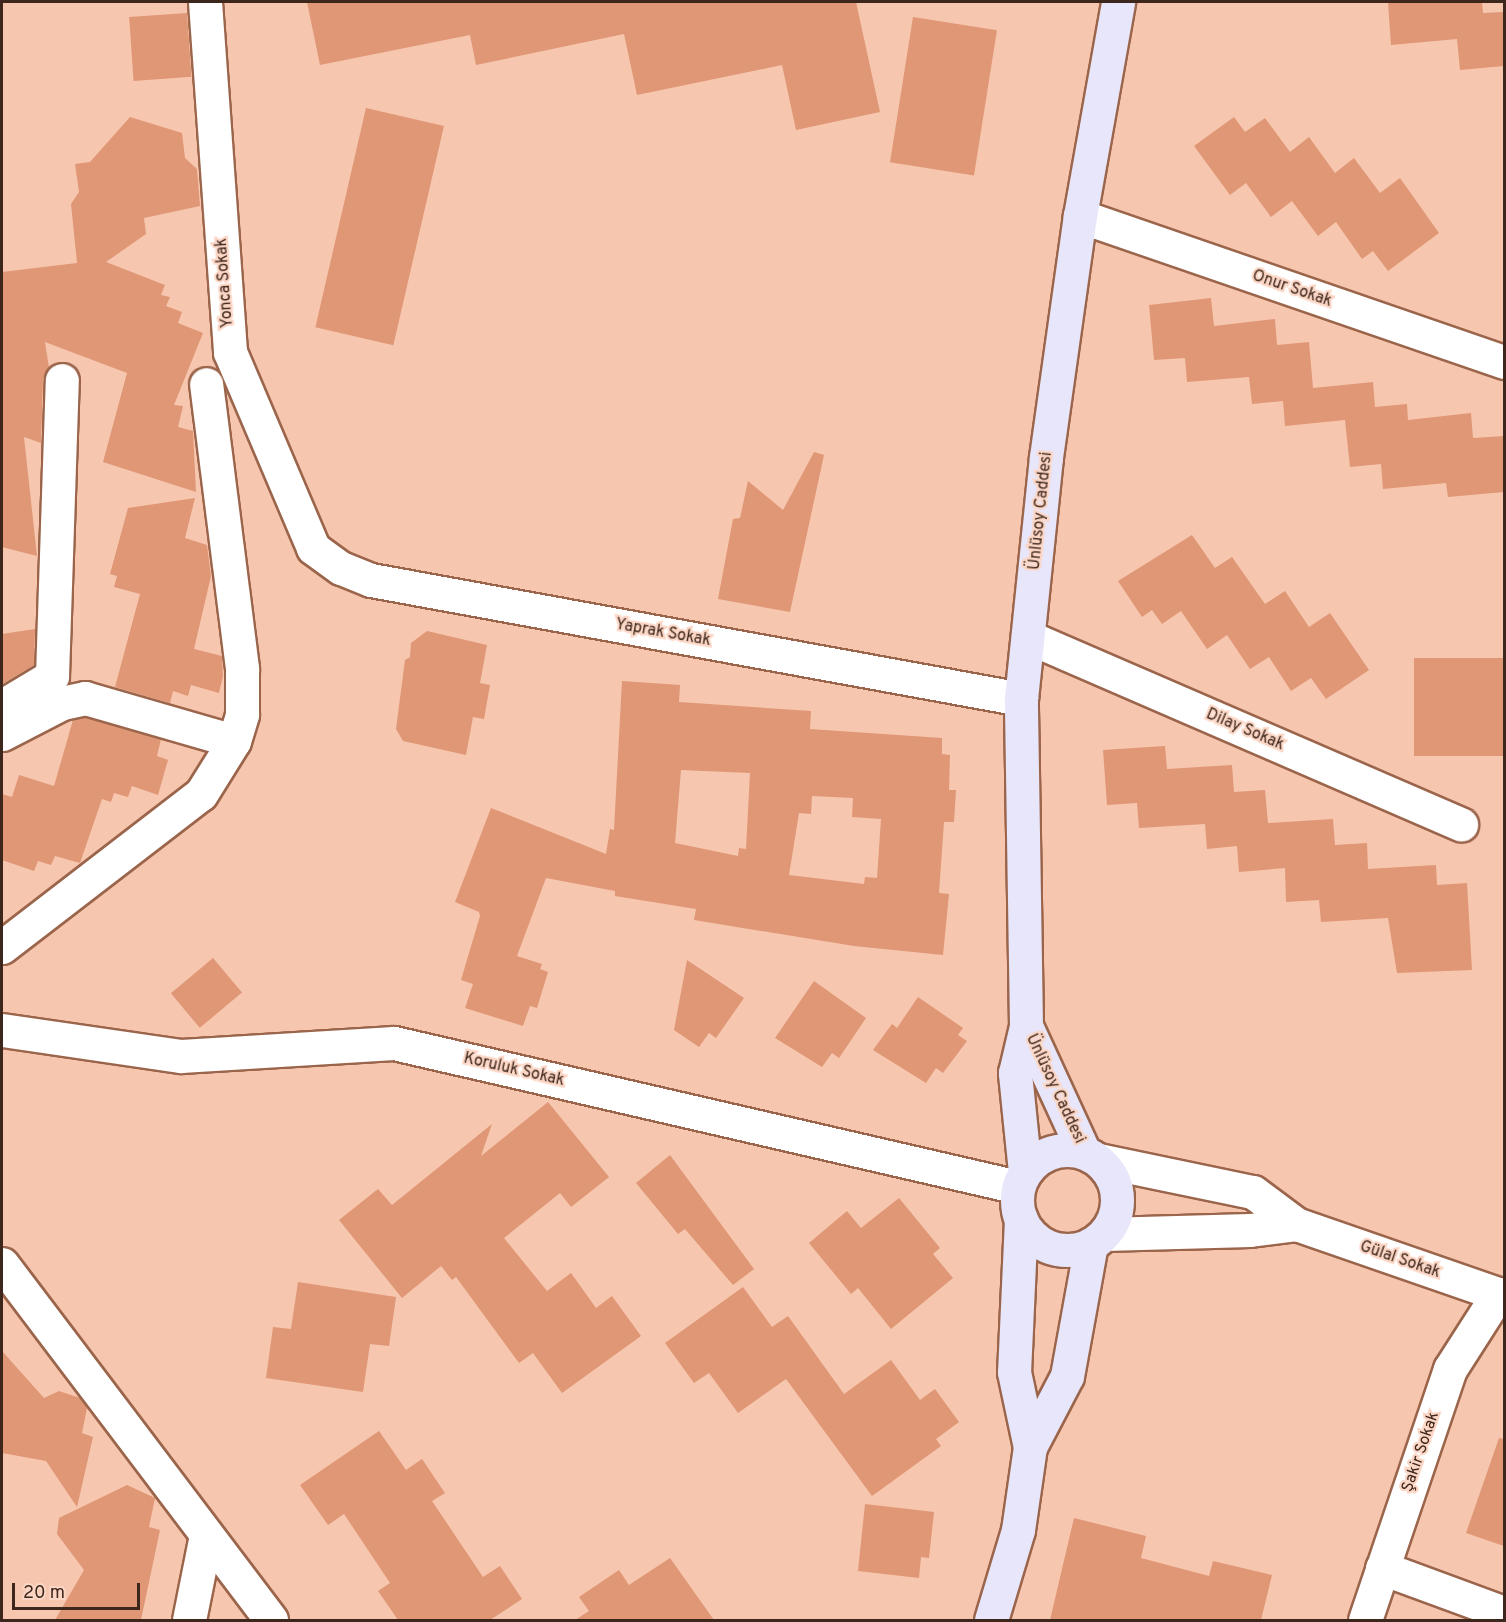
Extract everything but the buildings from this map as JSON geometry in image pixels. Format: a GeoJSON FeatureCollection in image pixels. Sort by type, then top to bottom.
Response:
{"type":"FeatureCollection","features":[{"type":"Feature","properties":{"kind":"street","name":"Yonca Sokak"},"geometry":{"type":"LineString","coordinates":[[205,2],[230,352],[313,548]]}},
{"type":"Feature","properties":{"kind":"street","name":"Ünlüsoy Caddesi"},"geometry":{"type":"LineString","coordinates":[[1022,1179],[1016,1073],[1026,1026],[1021,699],[1046,457],[1080,216],[1118,2]]}},
{"type":"Feature","properties":{"kind":"street","name":"Onur Sokak"},"geometry":{"type":"LineString","coordinates":[[1080,216],[1504,362]]}},
{"type":"Feature","properties":{"kind":"street"},"geometry":{"type":"LineString","coordinates":[[2,706],[52,676],[62,380]]}},
{"type":"Feature","properties":{"kind":"street"},"geometry":{"type":"LineString","coordinates":[[2,947],[201,794],[234,741],[242,714],[242,668],[206,384]]}},
{"type":"Feature","properties":{"kind":"street","name":"Yaprak Sokak"},"geometry":{"type":"LineString","coordinates":[[313,548],[341,568],[371,580],[1021,699]]}},
{"type":"Feature","properties":{"kind":"street","name":"Dilay Sokak"},"geometry":{"type":"LineString","coordinates":[[1028,637],[1461,824]]}},
{"type":"Feature","properties":{"kind":"street"},"geometry":{"type":"LineString","coordinates":[[2,734],[62,703],[85,698],[234,741]]}},
{"type":"Feature","properties":{"kind":"street","name":"Ünlüsoy Caddesi"},"geometry":{"type":"LineString","coordinates":[[1026,1026],[1091,1156]]}},
{"type":"Feature","properties":{"kind":"street","name":"Koruluk Sokak"},"geometry":{"type":"LineString","coordinates":[[2,1030],[181,1056],[393,1043],[1022,1179]]}},
{"type":"Feature","properties":{"kind":"street"},"geometry":{"type":"LineString","coordinates":[[991,1620],[1018,1530],[1030,1447],[1067,1376],[1097,1239],[1113,1220],[1116,1187],[1091,1156],[1051,1152],[1022,1179],[1014,1372],[1030,1447]]}},
{"type":"Feature","properties":{"kind":"street","name":"Gülal Sokak"},"geometry":{"type":"LineString","coordinates":[[1091,1156],[1253,1192],[1296,1224],[1501,1295]]}},
{"type":"Feature","properties":{"kind":"street"},"geometry":{"type":"LineString","coordinates":[[1021,1219],[1029,1233],[1058,1249],[1097,1239]]}},
{"type":"Feature","properties":{"kind":"street","name":"Gülal Sokak"},"geometry":{"type":"LineString","coordinates":[[1097,1239],[1250,1230],[1296,1224]]}},
{"type":"Feature","properties":{"kind":"street"},"geometry":{"type":"LineString","coordinates":[[2,1264],[270,1620]]}},
{"type":"Feature","properties":{"kind":"street","name":"Şakir Sokak"},"geometry":{"type":"LineString","coordinates":[[1365,1620],[1450,1369],[1501,1295]]}},
{"type":"Feature","properties":{"kind":"street"},"geometry":{"type":"LineString","coordinates":[[189,1620],[206,1536]]}},
{"type":"Feature","properties":{"kind":"street"},"geometry":{"type":"LineString","coordinates":[[1382,1568],[1504,1613]]}}]}
